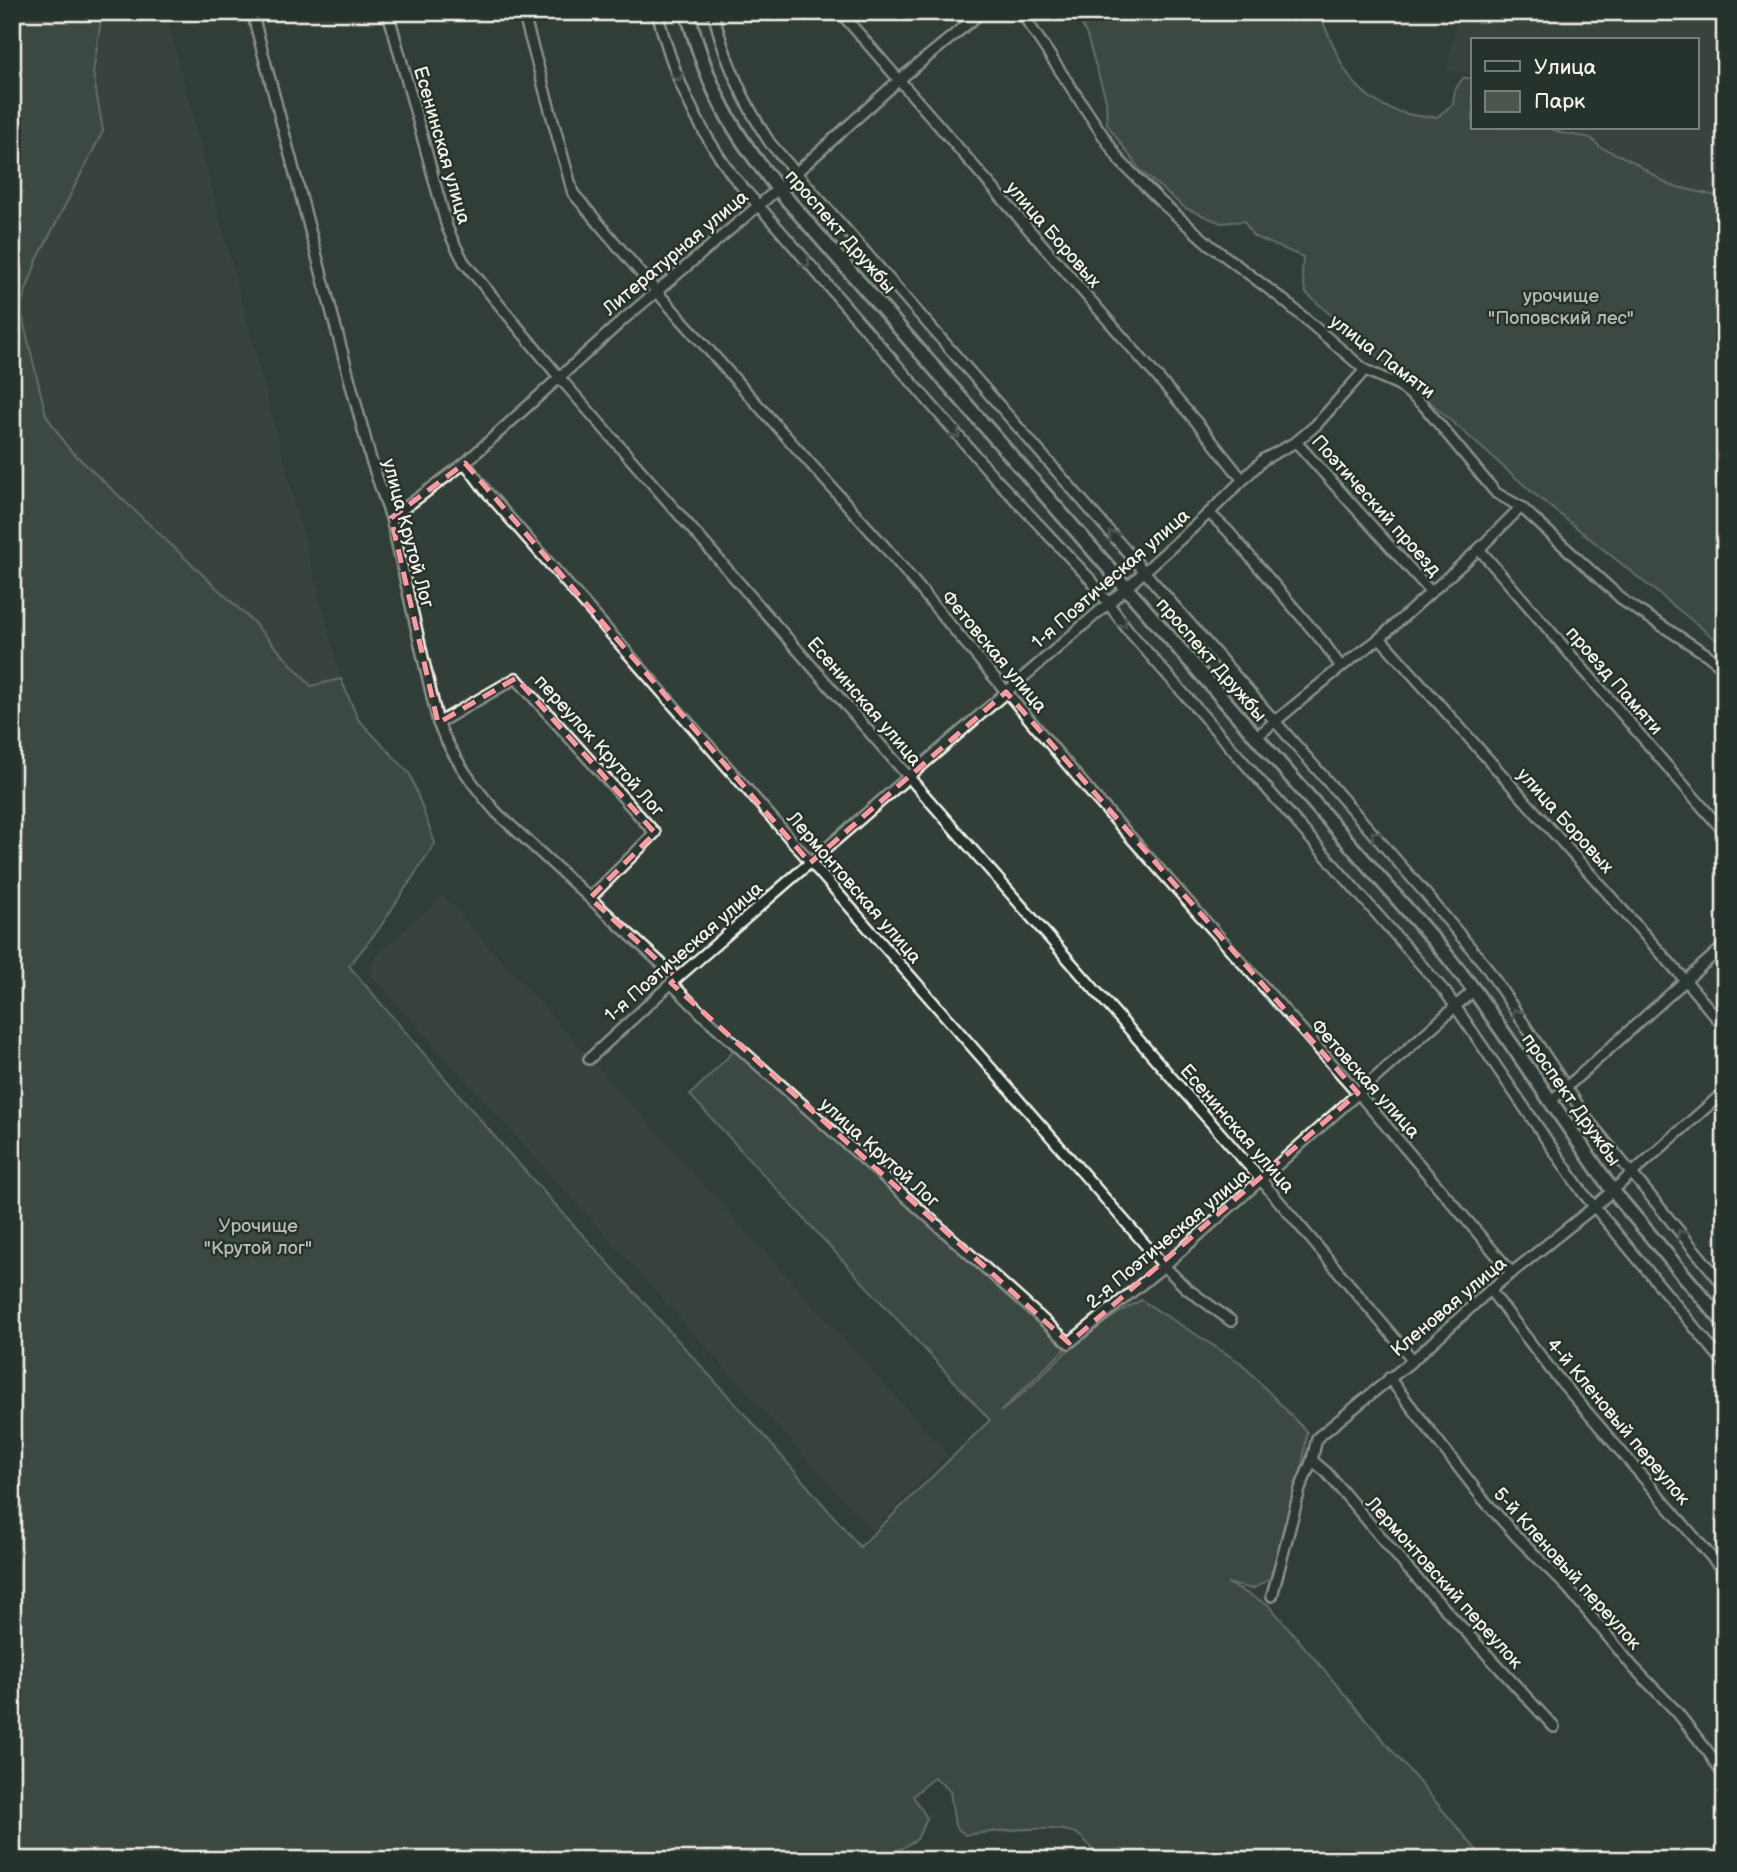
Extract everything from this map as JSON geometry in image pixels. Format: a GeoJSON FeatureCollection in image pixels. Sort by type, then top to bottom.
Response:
{"type":"FeatureCollection","features":[{"type":"Feature","properties":{"kind":"main road","name":"проспект Дружбы"},"geometry":{"type":"LineString","coordinates":[[687,12],[708,75],[723,108],[757,162],[778,189],[1444,952],[1474,990],[1612,1190],[1725,1324]]}},
{"type":"Feature","properties":{"kind":"street","name":"улица Крутой Лог"},"geometry":{"type":"LineString","coordinates":[[252,12],[371,460],[391,518],[438,723],[447,744],[478,792],[491,806],[590,898],[737,1046],[1069,1343]]}},
{"type":"Feature","properties":{"kind":"street","name":"Есенинская улица"},"geometry":{"type":"LineString","coordinates":[[388,12],[447,227],[464,262],[559,377],[1262,1181],[1413,1360]]}},
{"type":"Feature","properties":{"kind":"street","name":"Фетовская улица"},"geometry":{"type":"LineString","coordinates":[[523,12],[573,194],[885,547],[1092,794],[1358,1093],[1512,1273]]}},
{"type":"Feature","properties":{"kind":"street"},"geometry":{"type":"LineString","coordinates":[[657,12],[691,111],[709,144],[756,206],[1000,485],[1091,580],[1128,630],[1455,1006],[1594,1207],[1725,1364]]}},
{"type":"Feature","properties":{"kind":"street"},"geometry":{"type":"LineString","coordinates":[[713,12],[724,53],[745,102],[770,143],[1425,893],[1485,965],[1566,1088],[1630,1174],[1725,1287]]}},
{"type":"Feature","properties":{"kind":"street","name":"улица Боровых"},"geometry":{"type":"LineString","coordinates":[[840,12],[1199,425],[1241,479]]}},
{"type":"Feature","properties":{"kind":"street","name":"Литературная улица"},"geometry":{"type":"LineString","coordinates":[[391,518],[466,463],[656,291],[778,189],[899,80],[982,12]]}},
{"type":"Feature","properties":{"kind":"street","name":"улица Памяти"},"geometry":{"type":"LineString","coordinates":[[1021,12],[1119,161],[1160,201],[1210,245],[1283,299],[1365,370],[1399,384],[1424,406],[1496,493],[1521,507],[1625,602],[1725,669]]}},
{"type":"Feature","properties":{"kind":"street","name":"1-я Поэтическая улица"},"geometry":{"type":"LineString","coordinates":[[589,1059],[674,981],[1125,589],[1209,513],[1241,479],[1264,459],[1296,442],[1316,425],[1365,370]]}},
{"type":"Feature","properties":{"kind":"street","name":"Поэтический проезд"},"geometry":{"type":"LineString","coordinates":[[1296,442],[1431,592]]}},
{"type":"Feature","properties":{"kind":"street","name":"Лермонтовская улица"},"geometry":{"type":"LineString","coordinates":[[466,463],[485,490],[1164,1266],[1186,1288],[1231,1321]]}},
{"type":"Feature","properties":{"kind":"street"},"geometry":{"type":"LineString","coordinates":[[1255,738],[1340,667],[1380,638],[1479,549],[1521,507]]}},
{"type":"Feature","properties":{"kind":"street"},"geometry":{"type":"LineString","coordinates":[[1209,513],[1228,531],[1315,633],[1340,667]]}},
{"type":"Feature","properties":{"kind":"street","name":"проезд Памяти"},"geometry":{"type":"LineString","coordinates":[[1479,549],[1725,833]]}},
{"type":"Feature","properties":{"kind":"street","name":"улица Боровых"},"geometry":{"type":"LineString","coordinates":[[1380,638],[1725,1028]]}},
{"type":"Feature","properties":{"kind":"street","name":"переулок Крутой Лог"},"geometry":{"type":"LineString","coordinates":[[438,723],[516,678],[655,833],[590,898]]}},
{"type":"Feature","properties":{"kind":"street"},"geometry":{"type":"LineString","coordinates":[[1551,1101],[1725,945]]}},
{"type":"Feature","properties":{"kind":"street","name":"2-я Поэтическая улица"},"geometry":{"type":"LineString","coordinates":[[1069,1343],[1262,1181],[1474,990]]}},
{"type":"Feature","properties":{"kind":"street","name":"Кленовая улица"},"geometry":{"type":"LineString","coordinates":[[1272,1596],[1300,1489],[1312,1460],[1317,1438],[1413,1360],[1490,1290],[1594,1207],[1725,1091]]}},
{"type":"Feature","properties":{"kind":"street","name":"4-й Кленовый переулок"},"geometry":{"type":"LineString","coordinates":[[1490,1290],[1552,1371],[1725,1573]]}},
{"type":"Feature","properties":{"kind":"street","name":"5-й Кленовый переулок"},"geometry":{"type":"LineString","coordinates":[[1389,1378],[1483,1499],[1568,1588],[1633,1667],[1676,1712],[1725,1778]]}},
{"type":"Feature","properties":{"kind":"street","name":"Лермонтовский переулок"},"geometry":{"type":"LineString","coordinates":[[1312,1460],[1327,1473],[1417,1578],[1554,1727]]}},
{"type":"Feature","properties":{"kind":"highlighted area"},"geometry":{"type":"Polygon","coordinates":[[[465,463],[810,863],[1006,692],[1358,1093],[1069,1343],[671,983],[677,978],[590,898],[655,833],[516,678],[438,723],[391,518],[465,463]]]}},
{"type":"Feature","properties":{"kind":"shaded area"},"geometry":{"type":"Polygon","coordinates":[[[102,12],[165,12],[341,679],[311,686],[252,621],[68,448],[46,415],[20,307],[37,260],[103,131],[93,73],[102,12]]]}},
{"type":"Feature","properties":{"kind":"shaded area"},"geometry":{"type":"Polygon","coordinates":[[[1459,12],[1725,12],[1725,198],[1668,184],[1594,139],[1577,135],[1578,130],[1698,130],[1698,38],[1471,38],[1471,74],[1447,70],[1459,12]]]}},
{"type":"Feature","properties":{"kind":"shaded area"},"geometry":{"type":"Polygon","coordinates":[[[443,896],[947,1454],[872,1531],[371,975],[376,956],[443,896]]]}},
{"type":"Feature","properties":{"kind":"green space","name":"Урочище \"Крутой лог\""},"geometry":{"type":"Polygon","coordinates":[[[12,12],[102,12],[93,73],[103,131],[37,260],[20,307],[46,415],[68,448],[252,621],[311,686],[341,679],[358,719],[410,774],[435,843],[379,929],[349,966],[507,1151],[766,1438],[860,1547],[990,1420],[690,1095],[735,1050],[1069,1345],[1000,1412],[1081,1339],[1141,1300],[1241,1363],[1307,1432],[1302,1470],[1270,1579],[1252,1589],[1227,1583],[1269,1605],[1485,1860],[1097,1860],[1084,1839],[1067,1831],[1022,1829],[965,1835],[955,1826],[950,1791],[934,1777],[913,1796],[927,1818],[917,1839],[883,1860],[12,1860],[12,12]]]}},
{"type":"Feature","properties":{"kind":"green space","name":"урочище \"Поповский лес\""},"geometry":{"type":"Polygon","coordinates":[[[1076,12],[1315,12],[1321,18],[1352,80],[1372,99],[1384,106],[1409,114],[1437,117],[1453,104],[1455,90],[1463,78],[1471,78],[1471,130],[1554,130],[1591,138],[1600,147],[1630,160],[1669,185],[1725,198],[1725,647],[1532,492],[1306,293],[1302,274],[1303,257],[1253,236],[1244,221],[1221,223],[1185,208],[1140,170],[1107,124],[1106,100],[1086,33],[1076,12]]]}}]}
